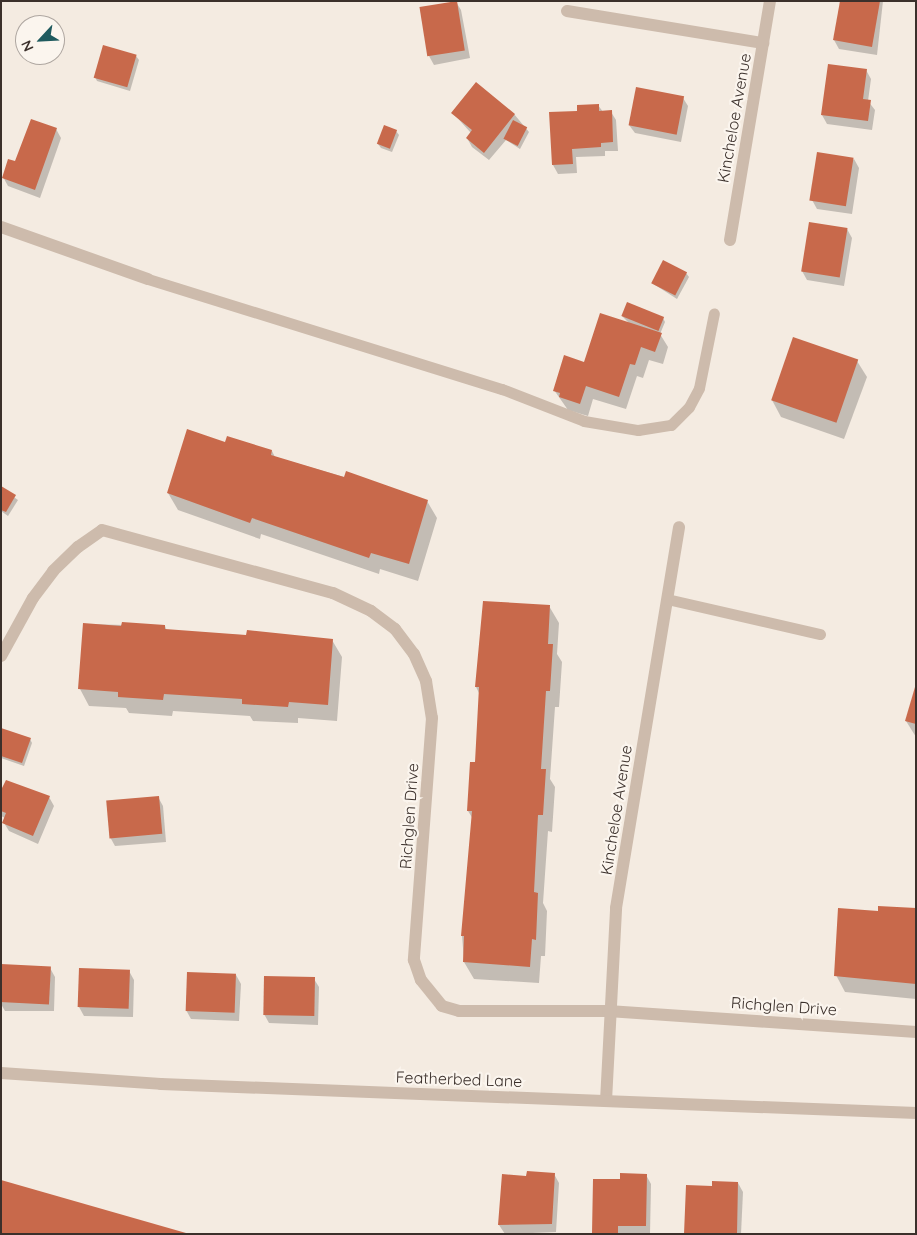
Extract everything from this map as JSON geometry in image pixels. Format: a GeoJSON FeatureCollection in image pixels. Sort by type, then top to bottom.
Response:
{"type":"FeatureCollection","features":[{"type":"Feature","properties":{"kind":"street","name":"Kincheloe Avenue"},"geometry":{"type":"LineString","coordinates":[[730,240],[770,1]]}},
{"type":"Feature","properties":{"kind":"street"},"geometry":{"type":"LineString","coordinates":[[567,11],[763,43]]}},
{"type":"Feature","properties":{"kind":"street"},"geometry":{"type":"LineString","coordinates":[[1,227],[148,279]]}},
{"type":"Feature","properties":{"kind":"street","name":"Kincheloe Avenue"},"geometry":{"type":"LineString","coordinates":[[606,1101],[608,1011],[616,908],[679,527]]}},
{"type":"Feature","properties":{"kind":"street","name":"Richglen Drive"},"geometry":{"type":"LineString","coordinates":[[1,656],[32,598],[53,571],[78,546],[102,530],[333,593],[371,611],[395,629],[414,654],[426,681],[432,718],[414,960],[420,980],[442,1006],[460,1011],[608,1011],[916,1032]]}},
{"type":"Feature","properties":{"kind":"street","name":"Featherbed Lane"},"geometry":{"type":"LineString","coordinates":[[1,1073],[161,1084],[916,1113]]}},
{"type":"Feature","properties":{"kind":"lane"},"geometry":{"type":"LineString","coordinates":[[148,279],[502,389],[584,421],[638,430],[670,425],[689,407],[699,388],[714,313]]}},
{"type":"Feature","properties":{"kind":"lane"},"geometry":{"type":"LineString","coordinates":[[667,599],[820,634]]}},
{"type":"Feature","properties":{"kind":"building"},"geometry":{"type":"Polygon","coordinates":[[[457,1],[465,50],[427,56],[419,7],[457,1]]]}},
{"type":"Feature","properties":{"kind":"building"},"geometry":{"type":"Polygon","coordinates":[[[840,1],[880,1],[872,47],[833,40],[840,1]]]}},
{"type":"Feature","properties":{"kind":"building"},"geometry":{"type":"Polygon","coordinates":[[[103,45],[137,55],[127,87],[94,78],[103,45]]]}},
{"type":"Feature","properties":{"kind":"building"},"geometry":{"type":"Polygon","coordinates":[[[828,64],[867,69],[863,99],[871,100],[868,121],[821,115],[828,64]]]}},
{"type":"Feature","properties":{"kind":"building"},"geometry":{"type":"Polygon","coordinates":[[[476,82],[515,114],[484,153],[466,138],[472,130],[451,113],[476,82]]]}},
{"type":"Feature","properties":{"kind":"building"},"geometry":{"type":"Polygon","coordinates":[[[636,87],[684,96],[677,135],[629,125],[636,87]]]}},
{"type":"Feature","properties":{"kind":"building"},"geometry":{"type":"Polygon","coordinates":[[[599,104],[599,111],[612,110],[613,142],[601,143],[601,147],[572,149],[573,164],[552,165],[549,112],[577,111],[577,105],[599,104]]]}},
{"type":"Feature","properties":{"kind":"building"},"geometry":{"type":"Polygon","coordinates":[[[31,119],[57,128],[35,190],[2,178],[8,159],[15,161],[31,119]]]}},
{"type":"Feature","properties":{"kind":"building"},"geometry":{"type":"Polygon","coordinates":[[[513,120],[527,127],[518,146],[503,139],[513,120]]]}},
{"type":"Feature","properties":{"kind":"building"},"geometry":{"type":"Polygon","coordinates":[[[384,125],[397,130],[390,149],[377,144],[384,125]]]}},
{"type":"Feature","properties":{"kind":"building"},"geometry":{"type":"Polygon","coordinates":[[[817,152],[854,158],[846,206],[809,200],[817,152]]]}},
{"type":"Feature","properties":{"kind":"building"},"geometry":{"type":"Polygon","coordinates":[[[809,222],[848,228],[840,277],[801,271],[809,222]]]}},
{"type":"Feature","properties":{"kind":"building"},"geometry":{"type":"Polygon","coordinates":[[[663,260],[687,272],[675,295],[651,283],[663,260]]]}},
{"type":"Feature","properties":{"kind":"building"},"geometry":{"type":"Polygon","coordinates":[[[627,302],[664,317],[658,331],[621,316],[627,302]]]}},
{"type":"Feature","properties":{"kind":"building"},"geometry":{"type":"Polygon","coordinates":[[[600,313],[662,333],[655,352],[641,347],[635,365],[630,364],[619,397],[586,386],[580,404],[559,397],[560,393],[553,391],[564,355],[584,362],[600,313]]]}},
{"type":"Feature","properties":{"kind":"building"},"geometry":{"type":"Polygon","coordinates":[[[793,337],[858,359],[836,423],[771,400],[793,337]]]}},
{"type":"Feature","properties":{"kind":"building"},"geometry":{"type":"Polygon","coordinates":[[[187,429],[225,442],[227,436],[272,450],[271,455],[344,477],[346,471],[428,500],[409,564],[371,553],[369,558],[252,518],[250,523],[167,493],[187,429]]]}},
{"type":"Feature","properties":{"kind":"building"},"geometry":{"type":"Polygon","coordinates":[[[1,486],[16,495],[6,512],[1,510],[1,486]]]}},
{"type":"Feature","properties":{"kind":"building"},"geometry":{"type":"Polygon","coordinates":[[[483,601],[550,605],[548,644],[553,644],[550,691],[546,691],[541,769],[546,769],[543,815],[538,815],[534,892],[538,893],[536,940],[532,939],[530,967],[463,962],[464,936],[461,936],[472,811],[467,811],[470,762],[475,762],[479,687],[475,687],[483,601]]]}},
{"type":"Feature","properties":{"kind":"building"},"geometry":{"type":"Polygon","coordinates":[[[122,622],[165,625],[165,629],[246,635],[247,630],[333,639],[328,705],[289,702],[288,707],[242,704],[242,699],[164,694],[163,700],[118,697],[118,692],[78,689],[83,623],[121,626],[122,622]]]}},
{"type":"Feature","properties":{"kind":"building"},"geometry":{"type":"Polygon","coordinates":[[[916,687],[916,724],[905,721],[916,687]]]}},
{"type":"Feature","properties":{"kind":"building"},"geometry":{"type":"Polygon","coordinates":[[[1,728],[31,738],[22,763],[1,756],[1,728]]]}},
{"type":"Feature","properties":{"kind":"building"},"geometry":{"type":"Polygon","coordinates":[[[6,780],[50,796],[33,836],[2,823],[6,813],[1,811],[1,790],[6,780]]]}},
{"type":"Feature","properties":{"kind":"building"},"geometry":{"type":"Polygon","coordinates":[[[159,796],[162,834],[110,838],[106,801],[159,796]]]}},
{"type":"Feature","properties":{"kind":"building"},"geometry":{"type":"Polygon","coordinates":[[[878,906],[916,908],[916,984],[834,976],[838,908],[878,911],[878,906]]]}},
{"type":"Feature","properties":{"kind":"building"},"geometry":{"type":"Polygon","coordinates":[[[1,964],[51,967],[49,1005],[1,1002],[1,964]]]}},
{"type":"Feature","properties":{"kind":"building"},"geometry":{"type":"Polygon","coordinates":[[[79,968],[130,970],[129,1009],[78,1007],[79,968]]]}},
{"type":"Feature","properties":{"kind":"building"},"geometry":{"type":"Polygon","coordinates":[[[187,972],[236,974],[235,1013],[186,1011],[187,972]]]}},
{"type":"Feature","properties":{"kind":"building"},"geometry":{"type":"Polygon","coordinates":[[[264,976],[315,977],[314,1016],[263,1015],[264,976]]]}},
{"type":"Feature","properties":{"kind":"building"},"geometry":{"type":"Polygon","coordinates":[[[527,1171],[555,1173],[552,1224],[498,1225],[502,1174],[526,1176],[527,1171]]]}},
{"type":"Feature","properties":{"kind":"building"},"geometry":{"type":"Polygon","coordinates":[[[620,1173],[647,1174],[646,1226],[618,1226],[618,1234],[592,1233],[593,1179],[620,1179],[620,1173]]]}},
{"type":"Feature","properties":{"kind":"building"},"geometry":{"type":"Polygon","coordinates":[[[1,1180],[186,1233],[186,1234],[1,1234],[1,1180]]]}},
{"type":"Feature","properties":{"kind":"building"},"geometry":{"type":"Polygon","coordinates":[[[712,1181],[738,1182],[737,1234],[684,1234],[686,1185],[712,1186],[712,1181]]]}}]}
